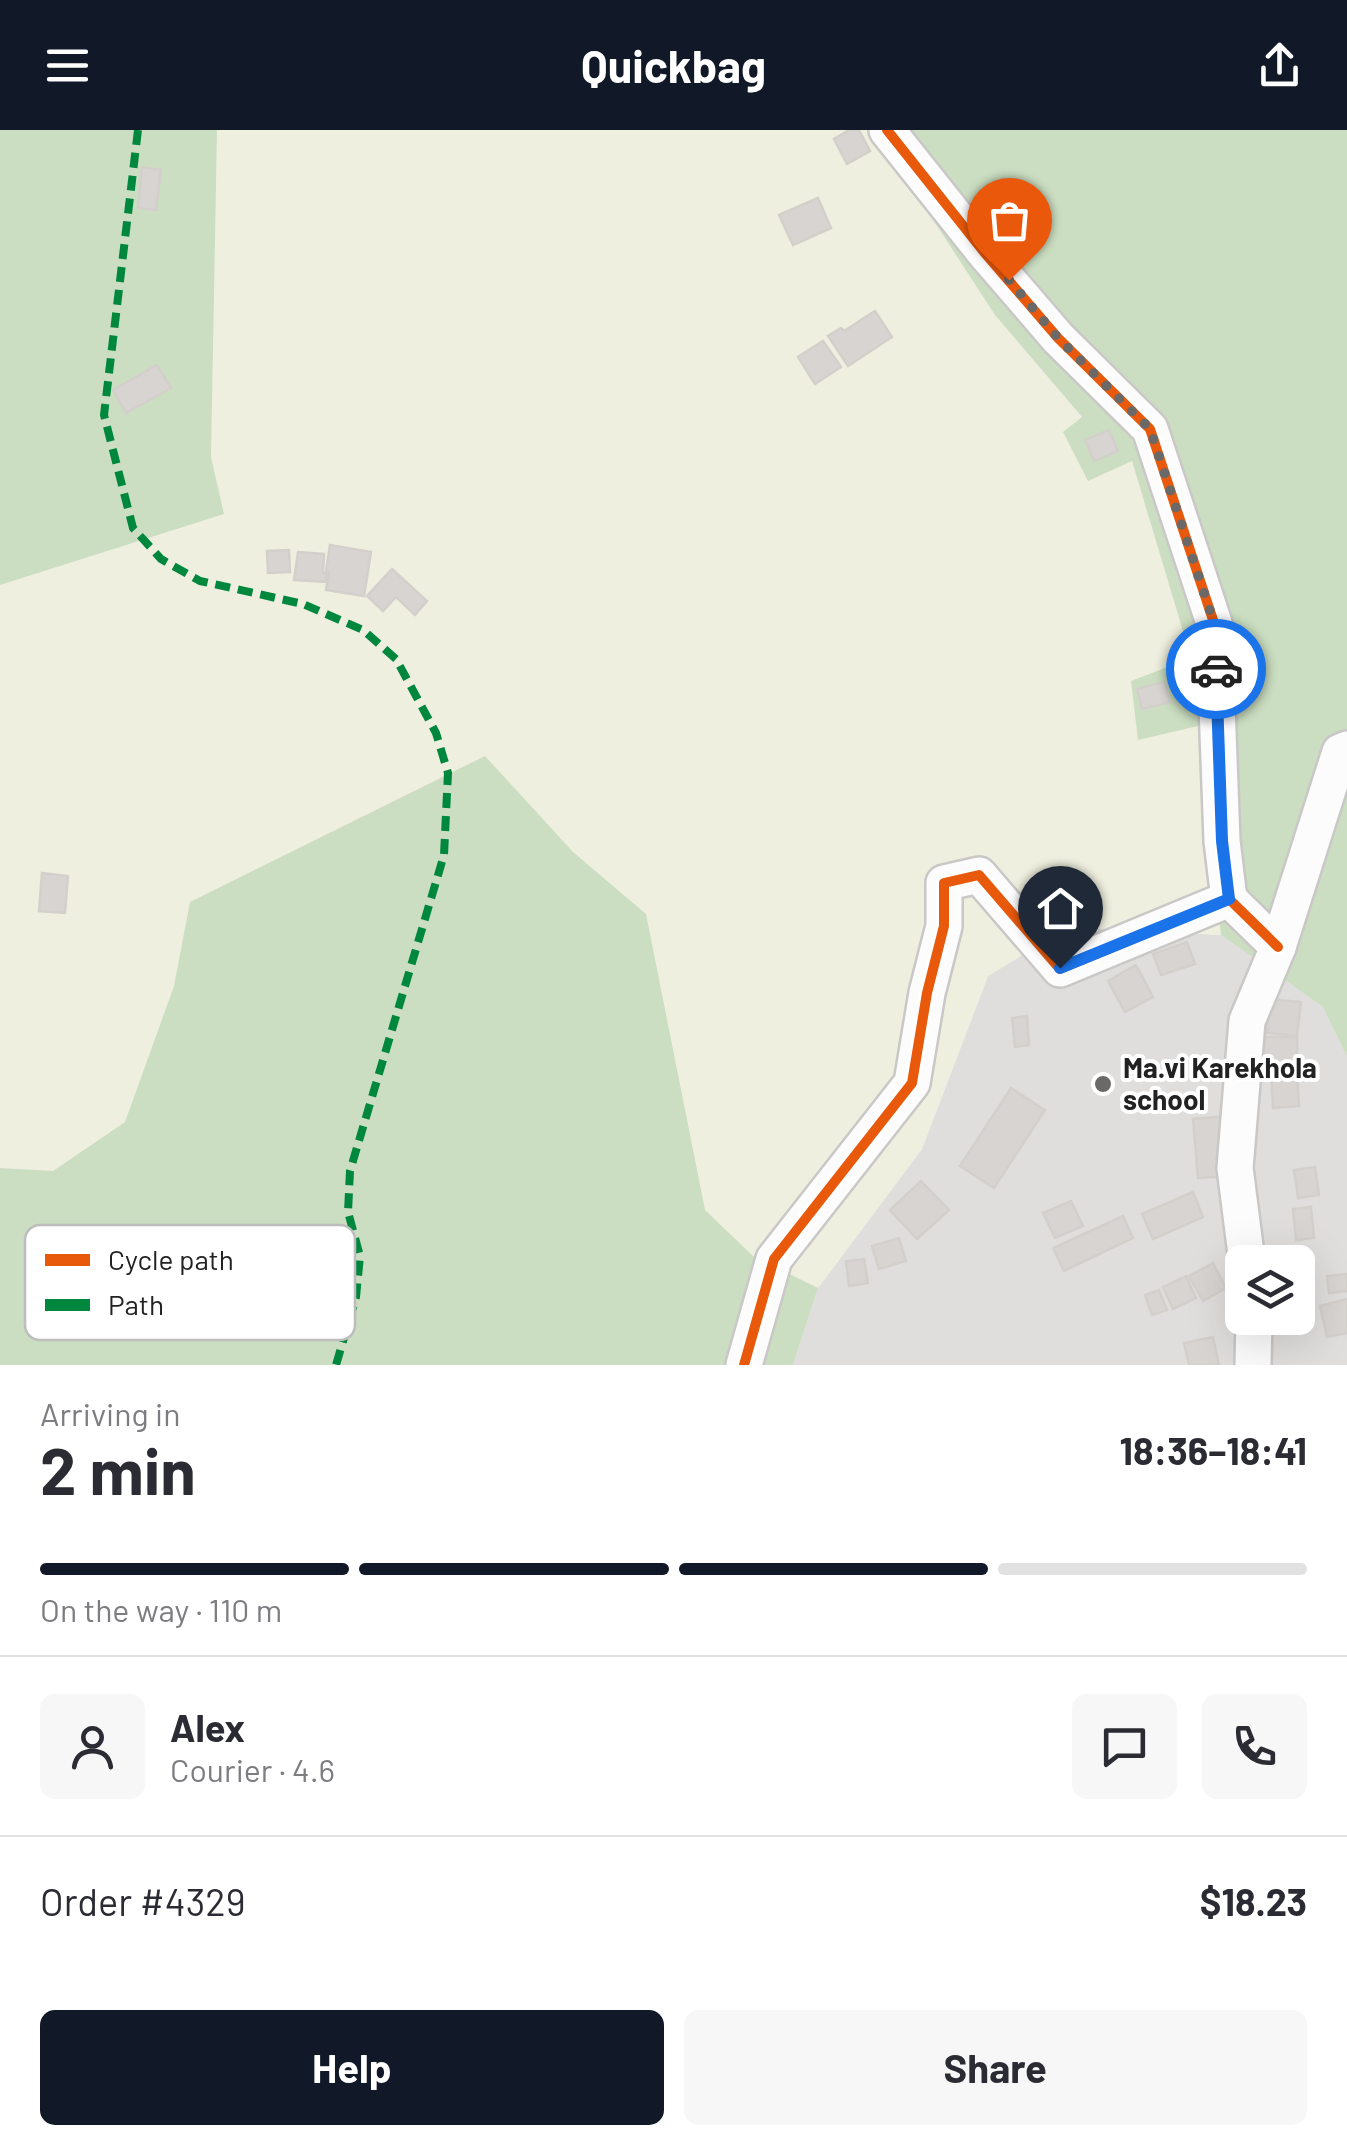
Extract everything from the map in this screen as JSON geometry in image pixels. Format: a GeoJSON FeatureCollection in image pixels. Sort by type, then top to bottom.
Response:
{"type":"FeatureCollection","features":[{"type":"Feature","properties":{"kind":"street"},"geometry":{"type":"LineString","coordinates":[[887,130],[1058,338],[1150,429],[1214,623],[1222,841],[1229,899],[1278,946]]}},
{"type":"Feature","properties":{"kind":"street"},"geometry":{"type":"LineString","coordinates":[[1245,1245],[1235,1168],[1247,1021],[1278,946],[1340,752],[1347,749]]}},
{"type":"Feature","properties":{"kind":"street"},"geometry":{"type":"LineString","coordinates":[[744,1365],[774,1259],[912,1084],[927,993],[944,926],[944,882],[979,875],[1060,968],[1229,899]]}},
{"type":"Feature","properties":{"kind":"street"},"geometry":{"type":"LineString","coordinates":[[1253,1365],[1254,1335]]}},
{"type":"Feature","properties":{"kind":"shaded area"},"geometry":{"type":"Polygon","coordinates":[[[1068,927],[1221,935],[1323,1007],[1347,1057],[1347,1365],[793,1365],[818,1288],[922,1149],[988,976],[1068,927]]]}},
{"type":"Feature","properties":{"kind":"green space"},"geometry":{"type":"Polygon","coordinates":[[[0,130],[217,130],[211,457],[224,514],[0,585],[0,130]]]}},
{"type":"Feature","properties":{"kind":"green space"},"geometry":{"type":"Polygon","coordinates":[[[217,130],[869,130],[880,138],[995,315],[1082,418],[1088,480],[1132,460],[1191,659],[1139,739],[1198,725],[1221,935],[1068,927],[988,976],[922,1149],[818,1288],[753,1256],[704,1209],[646,914],[573,852],[190,902],[174,986],[125,1122],[53,1171],[0,1168],[0,585],[224,514],[211,457],[217,130]]]}},
{"type":"Feature","properties":{"kind":"green space"},"geometry":{"type":"Polygon","coordinates":[[[869,130],[1347,130],[1347,1057],[1323,1007],[1221,935],[1198,726],[1138,740],[1131,681],[1191,658],[1132,461],[1088,481],[1063,432],[1082,417],[995,315],[880,138],[869,130]]]}},
{"type":"Feature","properties":{"kind":"green space"},"geometry":{"type":"Polygon","coordinates":[[[485,756],[573,852],[646,914],[705,1210],[753,1256],[818,1288],[793,1365],[0,1365],[0,1168],[53,1171],[125,1122],[174,986],[190,902],[485,756]]]}},
{"type":"Feature","properties":{"kind":"building"},"geometry":{"type":"Polygon","coordinates":[[[849,130],[859,130],[870,151],[847,164],[834,139],[849,130]]]}},
{"type":"Feature","properties":{"kind":"building"},"geometry":{"type":"Polygon","coordinates":[[[142,167],[161,170],[156,210],[138,208],[142,167]]]}},
{"type":"Feature","properties":{"kind":"building"},"geometry":{"type":"Polygon","coordinates":[[[818,198],[831,228],[793,245],[779,215],[818,198]]]}},
{"type":"Feature","properties":{"kind":"building"},"geometry":{"type":"Polygon","coordinates":[[[875,311],[892,337],[848,366],[828,336],[841,328],[844,331],[875,311]]]}},
{"type":"Feature","properties":{"kind":"building"},"geometry":{"type":"Polygon","coordinates":[[[823,341],[841,367],[815,384],[798,357],[823,341]]]}},
{"type":"Feature","properties":{"kind":"building"},"geometry":{"type":"Polygon","coordinates":[[[157,365],[171,388],[126,413],[113,390],[157,365]]]}},
{"type":"Feature","properties":{"kind":"building"},"geometry":{"type":"Polygon","coordinates":[[[1109,430],[1118,451],[1094,461],[1085,440],[1109,430]]]}},
{"type":"Feature","properties":{"kind":"building"},"geometry":{"type":"Polygon","coordinates":[[[330,545],[371,552],[364,596],[326,590],[330,545]]]}},
{"type":"Feature","properties":{"kind":"building"},"geometry":{"type":"Polygon","coordinates":[[[289,550],[290,572],[268,573],[267,551],[289,550]]]}},
{"type":"Feature","properties":{"kind":"building"},"geometry":{"type":"Polygon","coordinates":[[[298,552],[324,554],[326,582],[294,580],[298,552]]]}},
{"type":"Feature","properties":{"kind":"building"},"geometry":{"type":"Polygon","coordinates":[[[392,569],[427,601],[415,615],[396,597],[383,611],[367,596],[392,569]]]}},
{"type":"Feature","properties":{"kind":"building"},"geometry":{"type":"Polygon","coordinates":[[[1164,682],[1170,702],[1142,709],[1137,689],[1164,682]]]}},
{"type":"Feature","properties":{"kind":"building"},"geometry":{"type":"Polygon","coordinates":[[[42,873],[68,876],[65,913],[39,911],[42,873]]]}},
{"type":"Feature","properties":{"kind":"building"},"geometry":{"type":"Polygon","coordinates":[[[1187,942],[1195,964],[1161,975],[1153,954],[1187,942]]]}},
{"type":"Feature","properties":{"kind":"building"},"geometry":{"type":"Polygon","coordinates":[[[1136,965],[1153,997],[1125,1012],[1108,981],[1136,965]]]}},
{"type":"Feature","properties":{"kind":"building"},"geometry":{"type":"Polygon","coordinates":[[[1270,999],[1301,1002],[1297,1036],[1267,1033],[1270,999]]]}},
{"type":"Feature","properties":{"kind":"building"},"geometry":{"type":"Polygon","coordinates":[[[1027,1016],[1029,1045],[1015,1047],[1012,1018],[1027,1016]]]}},
{"type":"Feature","properties":{"kind":"building"},"geometry":{"type":"Polygon","coordinates":[[[1264,1037],[1297,1037],[1297,1068],[1265,1068],[1264,1037]]]}},
{"type":"Feature","properties":{"kind":"building"},"geometry":{"type":"Polygon","coordinates":[[[1297,1073],[1299,1106],[1273,1108],[1271,1074],[1297,1073]]]}},
{"type":"Feature","properties":{"kind":"building"},"geometry":{"type":"Polygon","coordinates":[[[1011,1088],[1045,1110],[994,1188],[960,1166],[1011,1088]]]}},
{"type":"Feature","properties":{"kind":"building"},"geometry":{"type":"Polygon","coordinates":[[[1227,1116],[1231,1176],[1198,1178],[1193,1119],[1227,1116]]]}},
{"type":"Feature","properties":{"kind":"building"},"geometry":{"type":"Polygon","coordinates":[[[1315,1167],[1319,1195],[1298,1198],[1294,1170],[1315,1167]]]}},
{"type":"Feature","properties":{"kind":"building"},"geometry":{"type":"Polygon","coordinates":[[[921,1181],[949,1210],[917,1239],[890,1210],[921,1181]]]}},
{"type":"Feature","properties":{"kind":"building"},"geometry":{"type":"Polygon","coordinates":[[[1193,1192],[1203,1217],[1153,1239],[1142,1214],[1193,1192]]]}},
{"type":"Feature","properties":{"kind":"building"},"geometry":{"type":"Polygon","coordinates":[[[1071,1201],[1083,1226],[1055,1238],[1043,1213],[1071,1201]]]}},
{"type":"Feature","properties":{"kind":"building"},"geometry":{"type":"Polygon","coordinates":[[[1311,1207],[1314,1238],[1296,1240],[1293,1209],[1311,1207]]]}},
{"type":"Feature","properties":{"kind":"building"},"geometry":{"type":"Polygon","coordinates":[[[1123,1216],[1133,1238],[1064,1271],[1053,1248],[1123,1216]]]}},
{"type":"Feature","properties":{"kind":"building"},"geometry":{"type":"Polygon","coordinates":[[[899,1238],[906,1261],[879,1269],[872,1246],[899,1238]]]}},
{"type":"Feature","properties":{"kind":"building"},"geometry":{"type":"Polygon","coordinates":[[[864,1259],[868,1283],[849,1286],[846,1261],[864,1259]]]}},
{"type":"Feature","properties":{"kind":"building"},"geometry":{"type":"Polygon","coordinates":[[[1213,1263],[1225,1289],[1203,1301],[1189,1276],[1213,1263]]]}},
{"type":"Feature","properties":{"kind":"building"},"geometry":{"type":"Polygon","coordinates":[[[1347,1274],[1347,1291],[1329,1293],[1327,1276],[1347,1274]]]}},
{"type":"Feature","properties":{"kind":"building"},"geometry":{"type":"Polygon","coordinates":[[[1186,1276],[1196,1298],[1173,1309],[1163,1287],[1186,1276]]]}},
{"type":"Feature","properties":{"kind":"building"},"geometry":{"type":"Polygon","coordinates":[[[1159,1290],[1167,1310],[1152,1315],[1145,1295],[1159,1290]]]}},
{"type":"Feature","properties":{"kind":"building"},"geometry":{"type":"Polygon","coordinates":[[[1347,1299],[1347,1333],[1327,1337],[1320,1306],[1347,1299]]]}},
{"type":"Feature","properties":{"kind":"building"},"geometry":{"type":"Polygon","coordinates":[[[1213,1337],[1219,1365],[1189,1365],[1184,1343],[1213,1337]]]}},
{"type":"Feature","properties":{"kind":"marked path"},"geometry":{"type":"LineString","coordinates":[[138,130],[104,415],[133,528],[161,559],[200,581],[303,604],[363,630],[396,659],[436,733],[448,773],[444,855],[350,1171],[348,1212],[352,1225]]}},
{"type":"Feature","properties":{"kind":"marked path"},"geometry":{"type":"LineString","coordinates":[[355,1238],[360,1256],[355,1300]]}},
{"type":"Feature","properties":{"kind":"marked path"},"geometry":{"type":"LineString","coordinates":[[336,1365],[343,1340]]}},
{"type":"Feature","properties":{"kind":"cycle path"},"geometry":{"type":"LineString","coordinates":[[887,130],[1058,338],[1150,429],[1214,623],[1222,841],[1229,899]]}},
{"type":"Feature","properties":{"kind":"cycle path"},"geometry":{"type":"LineString","coordinates":[[744,1365],[774,1259],[912,1083],[927,993],[944,926],[944,883],[979,875],[1060,969],[1229,899],[1278,947]]}},
{"type":"Feature","properties":{"kind":"way so far"},"geometry":{"type":"LineString","coordinates":[[1009,280],[1058,338],[1150,429],[1214,623],[1216,669]]}},
{"type":"Feature","properties":{"kind":"place","name":"Ma.vi Karekhola school"},"geometry":{"type":"Point","coordinates":[1103,1084]}},
{"type":"Feature","properties":{"kind":"route"},"geometry":{"type":"LineString","coordinates":[[1060,968],[1229,899],[1222,841],[1216,669]]}}]}
